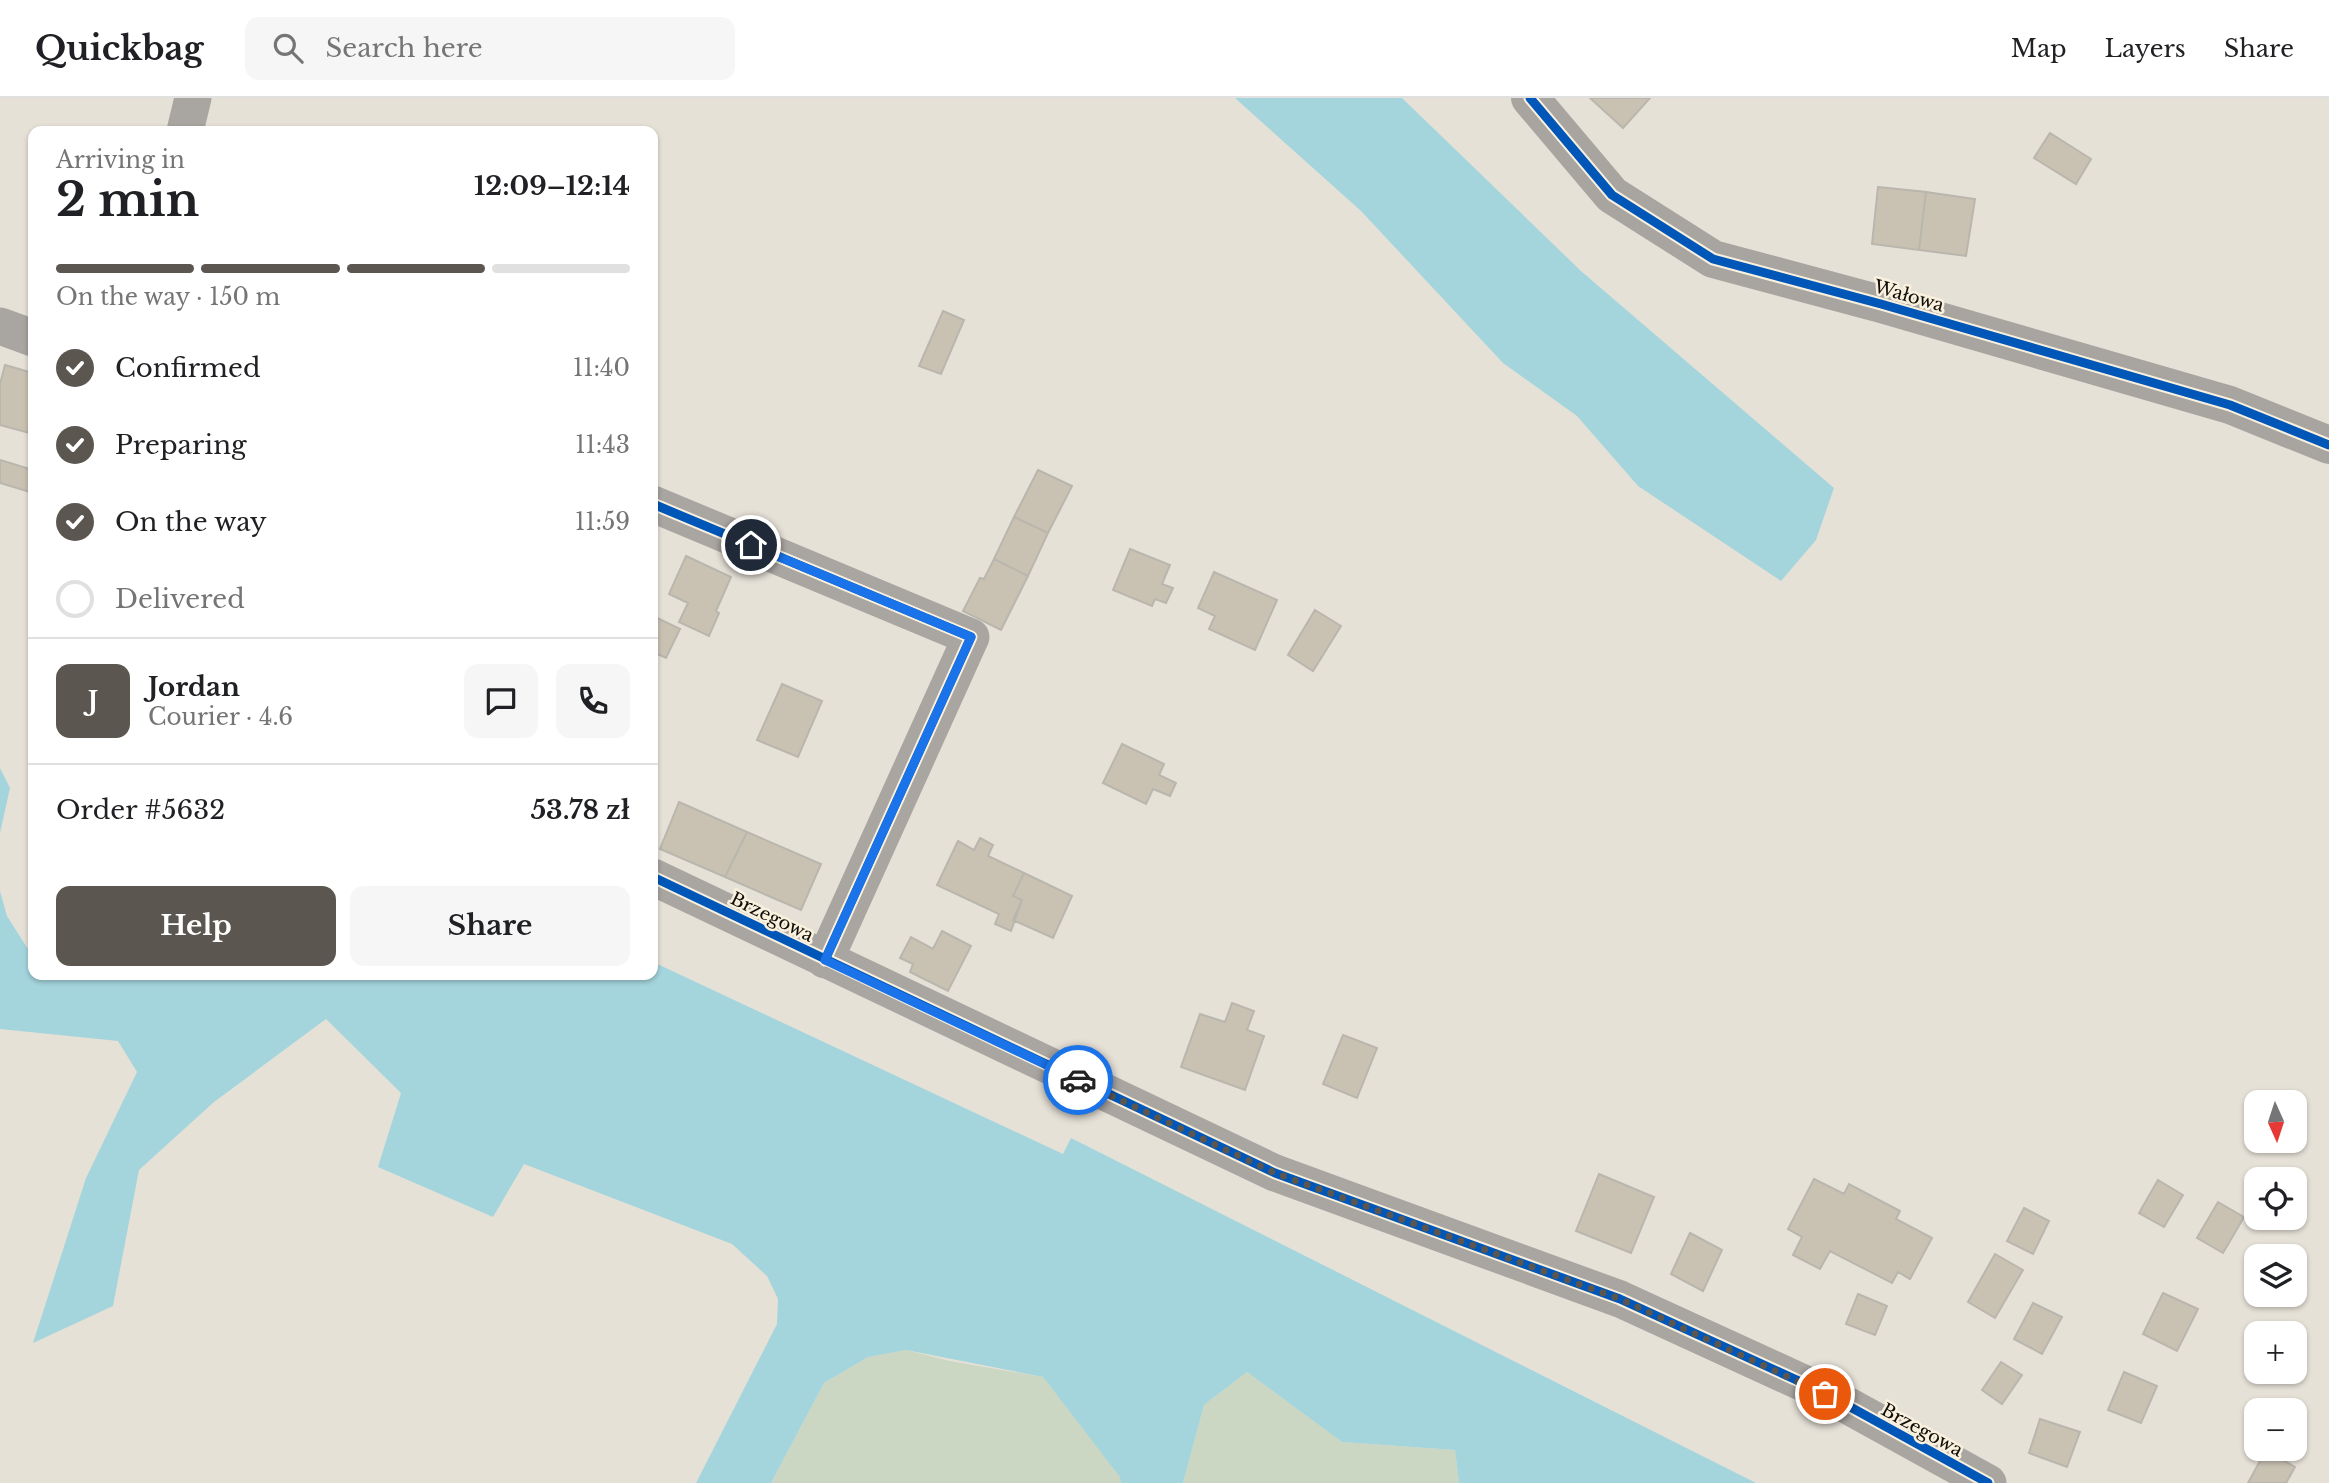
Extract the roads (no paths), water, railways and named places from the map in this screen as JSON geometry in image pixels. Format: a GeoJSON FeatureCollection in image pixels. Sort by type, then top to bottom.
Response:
{"type":"FeatureCollection","features":[{"type":"Feature","properties":{"kind":"street"},"geometry":{"type":"LineString","coordinates":[[186,126],[194,98]]}},
{"type":"Feature","properties":{"kind":"street","name":"Wałowa"},"geometry":{"type":"LineString","coordinates":[[1530,98],[1612,195],[1713,258],[2230,405],[2329,445]]}},
{"type":"Feature","properties":{"kind":"street"},"geometry":{"type":"LineString","coordinates":[[0,326],[28,336]]}},
{"type":"Feature","properties":{"kind":"street"},"geometry":{"type":"LineString","coordinates":[[658,506],[971,637],[825,960]]}},
{"type":"Feature","properties":{"kind":"street","name":"Brzegowa"},"geometry":{"type":"LineString","coordinates":[[658,879],[1275,1173],[1620,1299],[1825,1394],[1988,1483]]}},
{"type":"Feature","properties":{"kind":"water"},"geometry":{"type":"Polygon","coordinates":[[[1235,98],[1402,98],[1581,271],[1834,488],[1816,540],[1781,581],[1638,486],[1577,416],[1503,363],[1361,211],[1235,98]]]}},
{"type":"Feature","properties":{"kind":"water"},"geometry":{"type":"Polygon","coordinates":[[[0,768],[10,788],[0,833],[0,768]]]}},
{"type":"Feature","properties":{"kind":"water"},"geometry":{"type":"Polygon","coordinates":[[[0,891],[7,916],[28,949],[28,980],[658,980],[658,964],[1063,1154],[1071,1138],[1756,1483],[1459,1483],[1455,1450],[1342,1442],[1247,1372],[1204,1405],[1183,1483],[1121,1483],[1120,1477],[1043,1377],[906,1350],[868,1357],[824,1383],[771,1483],[696,1483],[777,1324],[778,1299],[767,1276],[732,1244],[524,1164],[493,1217],[378,1167],[401,1093],[326,1019],[214,1102],[139,1170],[113,1306],[33,1343],[86,1178],[137,1072],[118,1041],[0,1029],[0,891]]]}}]}
